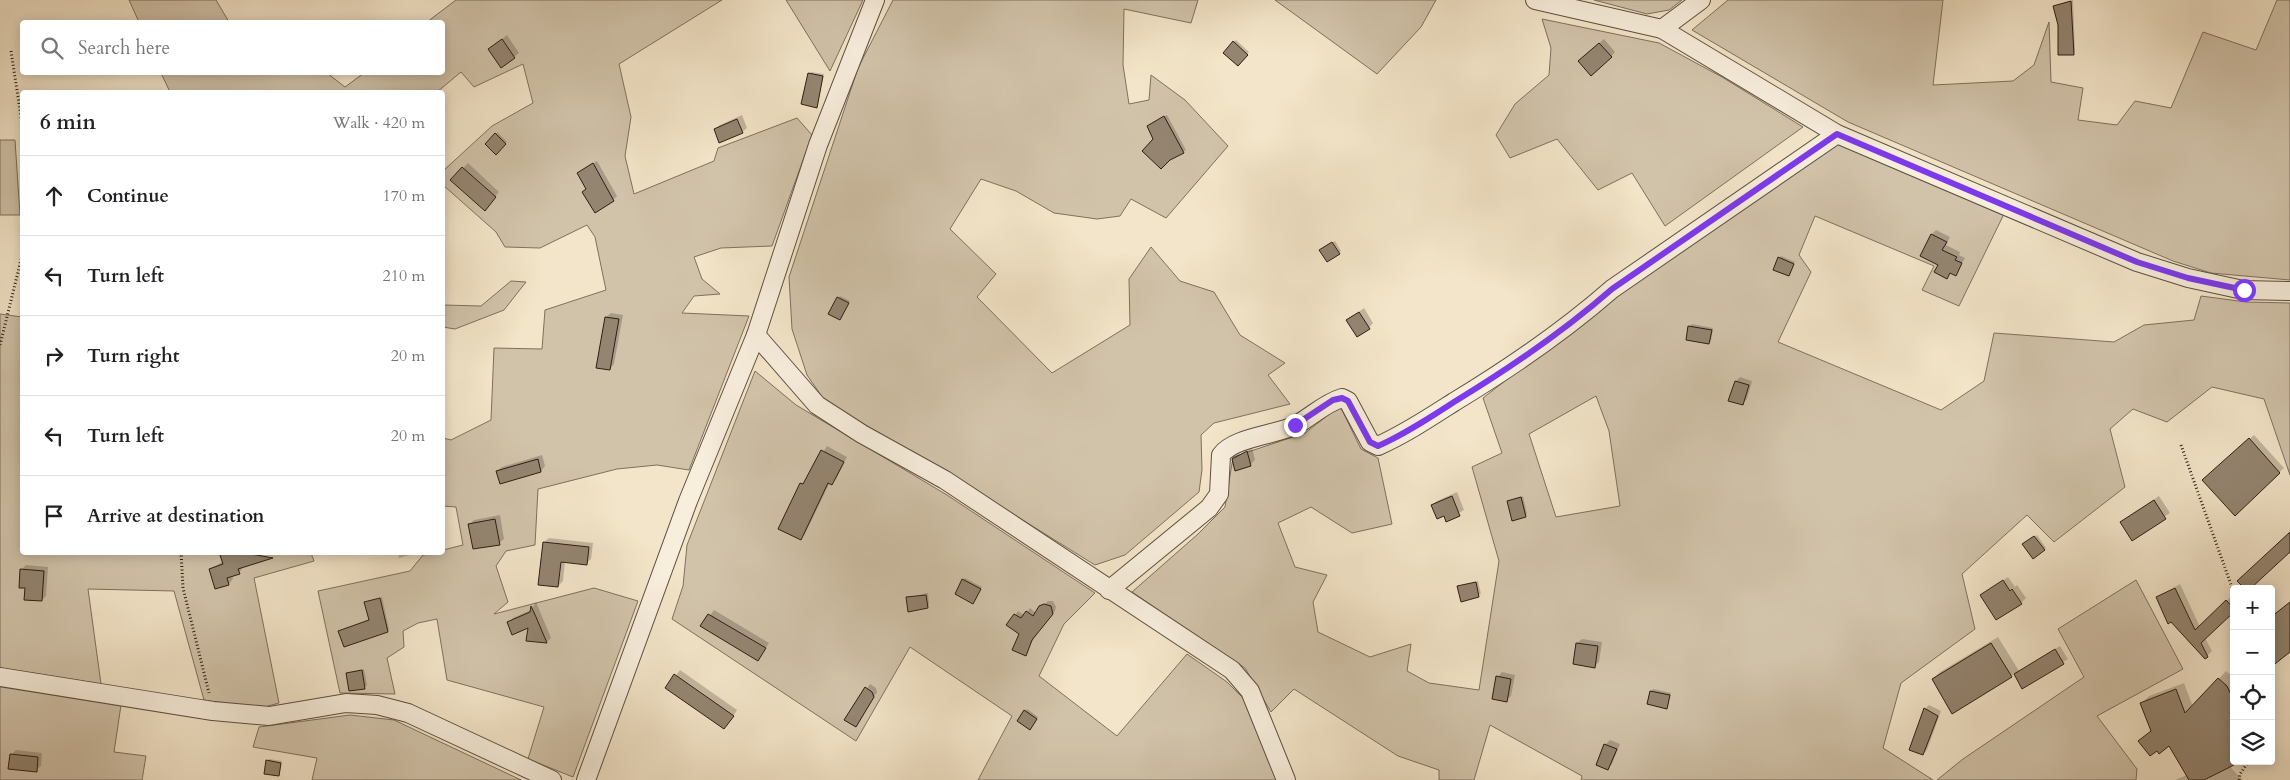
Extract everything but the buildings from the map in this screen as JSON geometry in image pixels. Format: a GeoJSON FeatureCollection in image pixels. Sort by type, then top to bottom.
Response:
{"type":"FeatureCollection","features":[{"type":"Feature","properties":{"kind":"street"},"geometry":{"type":"LineString","coordinates":[[586,780],[688,501],[756,335],[818,144],[875,0]]}},
{"type":"Feature","properties":{"kind":"street"},"geometry":{"type":"LineString","coordinates":[[1535,0],[1662,29],[1837,134],[2137,262],[2188,278],[2244,290],[2290,291]]}},
{"type":"Feature","properties":{"kind":"street"},"geometry":{"type":"LineString","coordinates":[[1662,29],[1701,0]]}},
{"type":"Feature","properties":{"kind":"street"},"geometry":{"type":"LineString","coordinates":[[1109,590],[1209,508],[1219,494],[1222,454],[1230,446],[1295,425],[1333,400],[1342,398],[1348,401],[1370,442],[1378,446],[1400,436],[1513,366],[1579,317],[1612,289],[1837,134]]}},
{"type":"Feature","properties":{"kind":"street"},"geometry":{"type":"LineString","coordinates":[[756,335],[817,405],[862,434],[945,480],[1109,590],[1224,664],[1250,690],[1286,780]]}},
{"type":"Feature","properties":{"kind":"street"},"geometry":{"type":"LineString","coordinates":[[0,677],[213,711],[269,716],[346,704],[377,705],[408,713],[552,780]]}},
{"type":"Feature","properties":{"kind":"path"},"geometry":{"type":"LineString","coordinates":[[11,51],[20,110]]}},
{"type":"Feature","properties":{"kind":"path"},"geometry":{"type":"LineString","coordinates":[[0,345],[20,264]]}},
{"type":"Feature","properties":{"kind":"path"},"geometry":{"type":"LineString","coordinates":[[2181,445],[2231,585]]}},
{"type":"Feature","properties":{"kind":"path"},"geometry":{"type":"LineString","coordinates":[[181,555],[183,588],[213,711]]}},
{"type":"Feature","properties":{"kind":"path"},"geometry":{"type":"LineString","coordinates":[[2239,780],[2240,774],[2246,765]]}},
{"type":"Feature","properties":{"kind":"shaded area"},"geometry":{"type":"Polygon","coordinates":[[[129,0],[216,0],[228,20],[138,20],[129,0]]]}},
{"type":"Feature","properties":{"kind":"shaded area"},"geometry":{"type":"Polygon","coordinates":[[[456,0],[722,0],[619,64],[631,117],[625,156],[634,194],[714,161],[718,148],[797,118],[812,135],[772,246],[721,248],[694,257],[702,279],[720,294],[694,296],[682,313],[749,316],[689,470],[657,465],[617,469],[538,489],[535,545],[506,551],[496,566],[508,602],[494,614],[594,588],[638,601],[573,777],[528,759],[544,707],[447,680],[437,619],[418,623],[403,631],[404,647],[387,658],[395,694],[340,693],[318,591],[410,571],[423,555],[445,555],[445,550],[463,545],[456,507],[445,506],[445,438],[451,440],[491,420],[494,348],[542,349],[545,310],[606,290],[595,237],[587,225],[540,248],[505,247],[496,232],[445,187],[445,169],[492,126],[533,103],[523,64],[474,87],[461,72],[439,90],[169,90],[162,75],[330,75],[345,87],[361,75],[445,75],[445,20],[430,20],[456,0]]]}},
{"type":"Feature","properties":{"kind":"shaded area"},"geometry":{"type":"Polygon","coordinates":[[[786,0],[863,0],[830,71],[786,0]]]}},
{"type":"Feature","properties":{"kind":"shaded area"},"geometry":{"type":"Polygon","coordinates":[[[893,0],[1198,0],[1191,23],[1124,9],[1123,65],[1129,104],[1149,100],[1151,75],[1185,100],[1228,146],[1166,218],[1131,199],[1120,216],[1097,219],[1054,213],[1016,191],[981,179],[950,229],[996,274],[977,297],[1052,373],[1130,325],[1129,279],[1151,247],[1180,281],[1214,292],[1240,335],[1285,363],[1268,375],[1290,404],[1214,423],[1201,435],[1202,470],[1199,492],[1125,555],[1095,565],[934,465],[843,412],[823,398],[807,375],[792,329],[789,277],[858,68],[893,0]]]}},
{"type":"Feature","properties":{"kind":"shaded area"},"geometry":{"type":"Polygon","coordinates":[[[1275,0],[1436,0],[1421,27],[1377,74],[1275,0]]]}},
{"type":"Feature","properties":{"kind":"shaded area"},"geometry":{"type":"Polygon","coordinates":[[[1594,0],[1682,0],[1669,10],[1647,14],[1594,0]]]}},
{"type":"Feature","properties":{"kind":"shaded area"},"geometry":{"type":"Polygon","coordinates":[[[1728,0],[1943,0],[1933,85],[2013,81],[2034,65],[2049,22],[2051,82],[2083,88],[2078,120],[2117,125],[2135,101],[2171,108],[2203,32],[2256,50],[2277,0],[2290,0],[2290,280],[2211,273],[2173,261],[1848,122],[1692,30],[1728,0]]]}},
{"type":"Feature","properties":{"kind":"shaded area"},"geometry":{"type":"Polygon","coordinates":[[[1542,19],[1659,43],[1722,77],[1803,127],[1665,226],[1632,173],[1598,190],[1557,139],[1510,158],[1496,135],[1515,104],[1549,75],[1551,48],[1542,19]]]}},
{"type":"Feature","properties":{"kind":"shaded area"},"geometry":{"type":"Polygon","coordinates":[[[0,140],[15,140],[20,215],[0,215],[0,140]]]}},
{"type":"Feature","properties":{"kind":"shaded area"},"geometry":{"type":"Polygon","coordinates":[[[1838,140],[2004,214],[1959,306],[1922,290],[1934,266],[1815,216],[1799,255],[1811,272],[1778,342],[1941,410],[1984,381],[1994,333],[2114,342],[2144,325],[2194,320],[2201,296],[2246,302],[2290,303],[2290,475],[2264,399],[2212,387],[2167,422],[2133,409],[2110,429],[2125,487],[2054,542],[2027,515],[1962,574],[1975,629],[1901,683],[1883,748],[1933,780],[1581,780],[1582,776],[1490,725],[1474,780],[1439,780],[1439,770],[1398,756],[1294,689],[1271,712],[1245,668],[1132,592],[1198,534],[1225,507],[1233,457],[1305,433],[1340,406],[1361,449],[1378,458],[1392,524],[1352,533],[1311,507],[1278,523],[1295,567],[1327,575],[1313,602],[1318,632],[1370,657],[1411,644],[1407,671],[1429,683],[1479,690],[1499,561],[1472,467],[1502,453],[1483,398],[1616,295],[1838,140]],[[1596,396],[1529,434],[1556,517],[1620,506],[1609,431],[1596,396]]]}},
{"type":"Feature","properties":{"kind":"shaded area"},"geometry":{"type":"Polygon","coordinates":[[[511,281],[526,282],[504,310],[455,329],[445,327],[445,305],[481,306],[511,281]]]}},
{"type":"Feature","properties":{"kind":"shaded area"},"geometry":{"type":"Polygon","coordinates":[[[0,314],[20,317],[20,555],[312,555],[314,561],[254,578],[279,703],[261,708],[204,700],[174,591],[88,589],[101,684],[0,668],[0,314]]]}},
{"type":"Feature","properties":{"kind":"shaded area"},"geometry":{"type":"Polygon","coordinates":[[[755,371],[796,405],[947,495],[1095,593],[1064,624],[1039,676],[1117,736],[1187,654],[1227,682],[1247,702],[1278,780],[978,780],[1012,716],[910,647],[856,741],[672,619],[683,586],[687,545],[755,371]]]}},
{"type":"Feature","properties":{"kind":"shaded area"},"geometry":{"type":"Polygon","coordinates":[[[2136,580],[2183,669],[2097,716],[2137,769],[2136,780],[1937,780],[1963,759],[2084,677],[2058,629],[2136,580]]]}},
{"type":"Feature","properties":{"kind":"shaded area"},"geometry":{"type":"Polygon","coordinates":[[[0,686],[121,705],[114,752],[146,756],[142,780],[0,780],[0,686]]]}},
{"type":"Feature","properties":{"kind":"shaded area"},"geometry":{"type":"Polygon","coordinates":[[[350,715],[394,720],[521,780],[312,780],[317,758],[253,747],[259,727],[350,715]]]}},
{"type":"Feature","properties":{"kind":"route"},"geometry":{"type":"LineString","coordinates":[[1295,425],[1333,400],[1342,398],[1348,401],[1370,442],[1378,446],[1400,436],[1513,366],[1579,317],[1612,289],[1837,134],[2137,262],[2188,278],[2244,290]]}}]}
